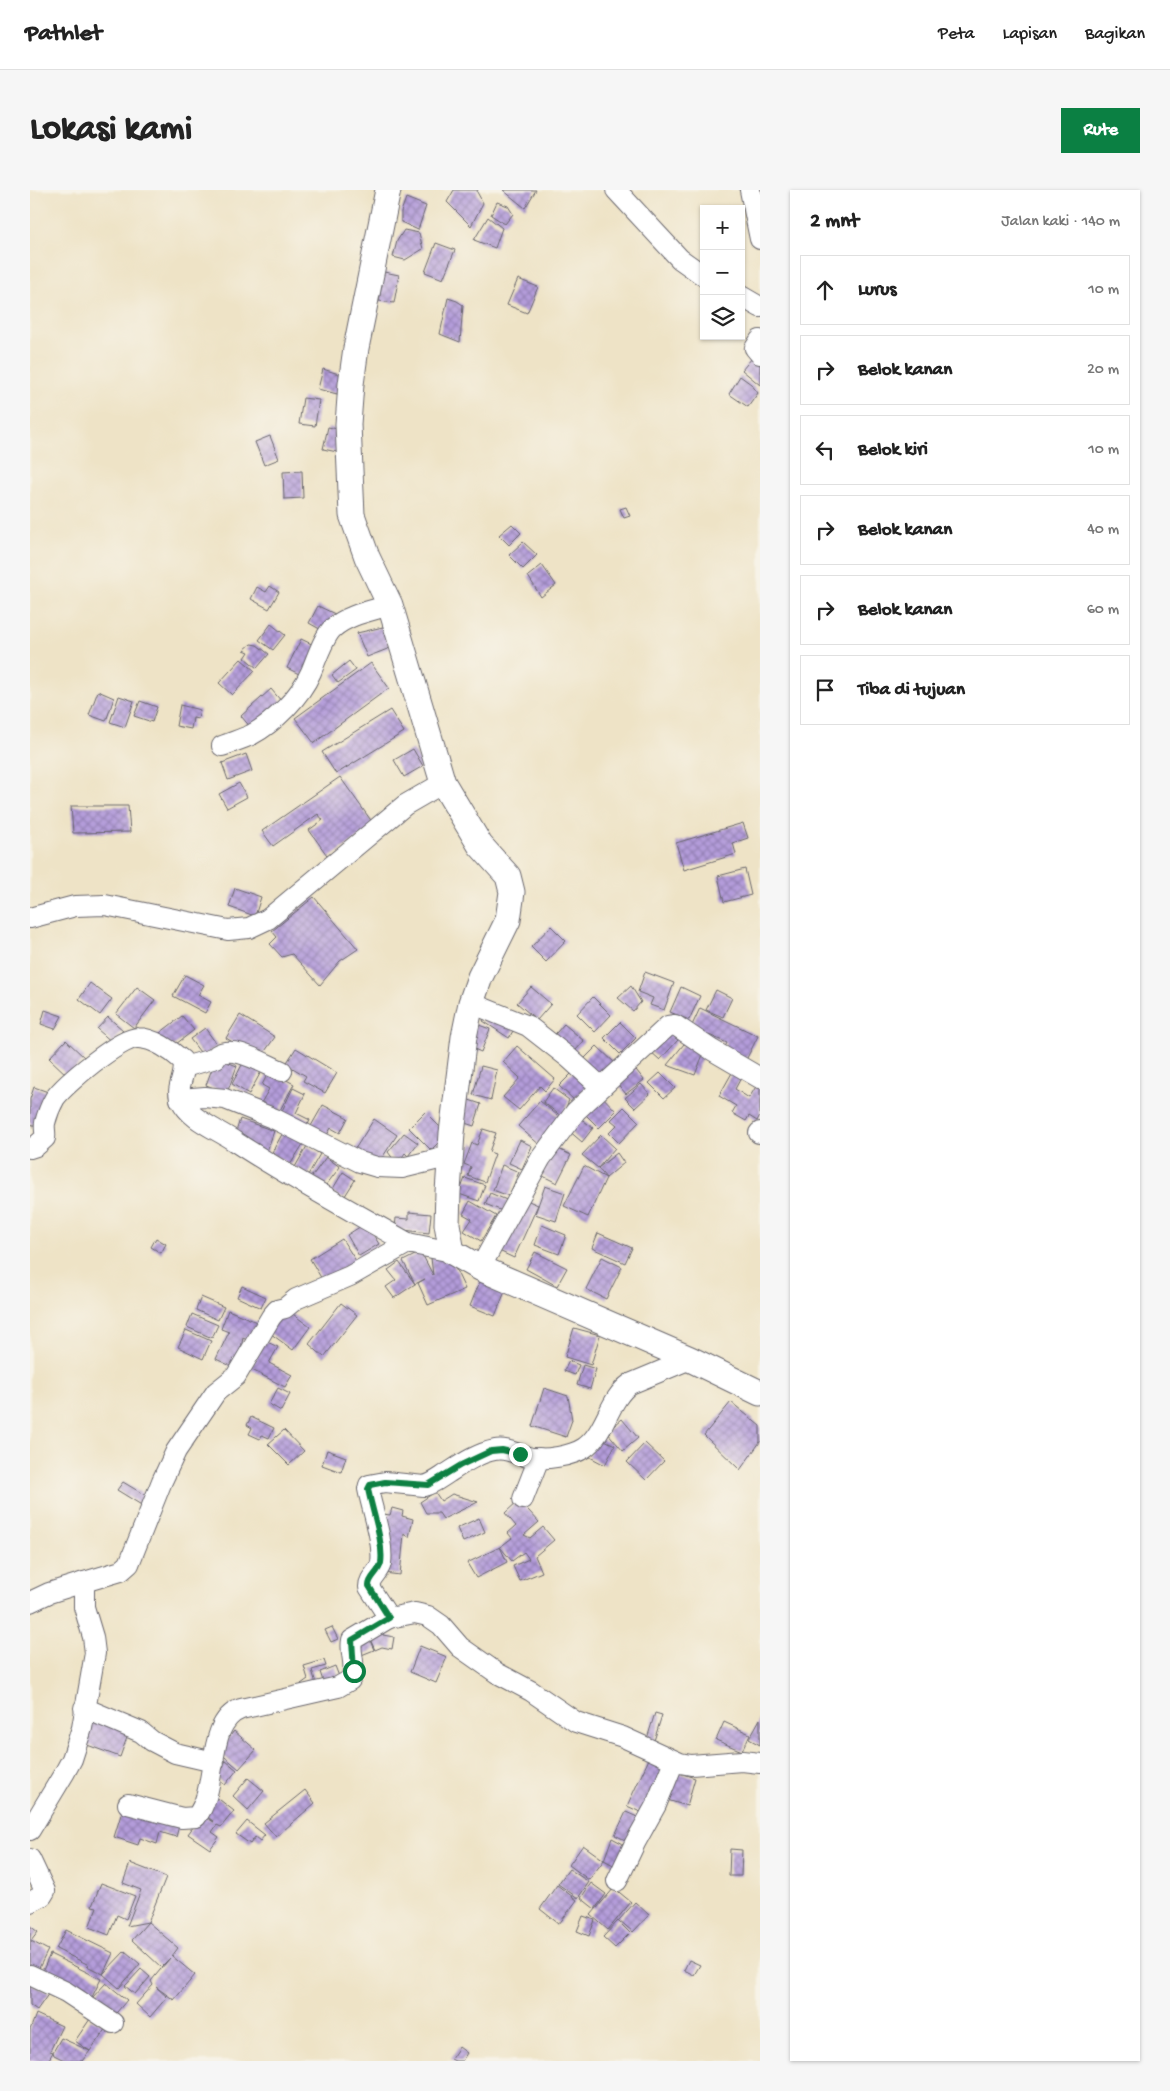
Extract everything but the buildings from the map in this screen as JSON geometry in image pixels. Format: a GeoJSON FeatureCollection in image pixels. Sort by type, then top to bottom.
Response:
{"type":"FeatureCollection","features":[{"type":"Feature","properties":{"kind":"street"},"geometry":{"type":"LineString","coordinates":[[388,190],[356,348],[348,424],[352,515],[366,557],[390,605],[443,784],[480,845],[508,876],[512,892],[508,920],[480,977],[471,1003],[464,1037],[451,1156],[448,1224],[452,1252]]}},
{"type":"Feature","properties":{"kind":"street"},"geometry":{"type":"LineString","coordinates":[[616,190],[680,259],[700,273]]}},
{"type":"Feature","properties":{"kind":"street"},"geometry":{"type":"LineString","coordinates":[[750,190],[760,239]]}},
{"type":"Feature","properties":{"kind":"street"},"geometry":{"type":"LineString","coordinates":[[745,298],[760,307]]}},
{"type":"Feature","properties":{"kind":"street"},"geometry":{"type":"LineString","coordinates":[[760,340],[755,348],[760,354]]}},
{"type":"Feature","properties":{"kind":"street"},"geometry":{"type":"LineString","coordinates":[[222,746],[251,735],[265,726],[290,703],[308,679],[332,629],[358,614],[390,605]]}},
{"type":"Feature","properties":{"kind":"street"},"geometry":{"type":"LineString","coordinates":[[30,918],[75,906],[105,905],[228,930],[249,928],[268,919],[404,805],[443,784]]}},
{"type":"Feature","properties":{"kind":"street"},"geometry":{"type":"LineString","coordinates":[[471,1003],[528,1026],[569,1058],[601,1087]]}},
{"type":"Feature","properties":{"kind":"street"},"geometry":{"type":"LineString","coordinates":[[480,1268],[540,1158],[576,1111],[668,1026],[671,1024],[760,1078]]}},
{"type":"Feature","properties":{"kind":"street"},"geometry":{"type":"LineString","coordinates":[[30,1148],[36,1146],[45,1138],[45,1124],[55,1099],[63,1089],[91,1064],[127,1041],[139,1038],[158,1044],[182,1060],[184,1067],[179,1090],[180,1099],[186,1109],[247,1150],[408,1243],[452,1252],[480,1268],[690,1359],[760,1393]]}},
{"type":"Feature","properties":{"kind":"street"},"geometry":{"type":"LineString","coordinates":[[184,1067],[216,1058],[217,1054],[231,1050],[282,1071]]}},
{"type":"Feature","properties":{"kind":"street"},"geometry":{"type":"LineString","coordinates":[[180,1099],[206,1097],[224,1099],[275,1119],[360,1162],[378,1167],[402,1168],[451,1156]]}},
{"type":"Feature","properties":{"kind":"street"},"geometry":{"type":"LineString","coordinates":[[30,1602],[49,1593],[121,1571],[129,1564],[176,1451],[216,1392],[236,1376],[277,1310],[285,1308],[296,1299],[350,1276],[408,1243]]}},
{"type":"Feature","properties":{"kind":"street"},"geometry":{"type":"LineString","coordinates":[[389,1618],[369,1586],[370,1581],[378,1573],[381,1561],[377,1527],[368,1489],[370,1485],[385,1482],[424,1486],[431,1484],[461,1465],[496,1450],[539,1458],[568,1454],[585,1447],[598,1432],[617,1396],[623,1389],[630,1384],[690,1359]]}},
{"type":"Feature","properties":{"kind":"street"},"geometry":{"type":"LineString","coordinates":[[523,1498],[539,1458]]}},
{"type":"Feature","properties":{"kind":"street"},"geometry":{"type":"LineString","coordinates":[[30,1830],[72,1759],[82,1728],[84,1708],[92,1681],[95,1653],[93,1637],[84,1607],[84,1582]]}},
{"type":"Feature","properties":{"kind":"street"},"geometry":{"type":"LineString","coordinates":[[128,1804],[182,1818],[196,1817],[202,1807],[211,1778],[220,1731],[229,1715],[241,1708],[344,1684],[350,1680],[354,1671],[352,1640],[389,1618],[415,1613],[428,1616],[441,1625],[460,1647],[497,1673],[531,1691],[576,1722],[623,1737],[674,1761],[691,1765],[742,1761],[760,1763]]}},
{"type":"Feature","properties":{"kind":"street"},"geometry":{"type":"LineString","coordinates":[[84,1708],[141,1732],[152,1741],[175,1753],[214,1762]]}},
{"type":"Feature","properties":{"kind":"street"},"geometry":{"type":"LineString","coordinates":[[617,1881],[656,1805],[674,1761]]}},
{"type":"Feature","properties":{"kind":"street"},"geometry":{"type":"LineString","coordinates":[[30,1859],[45,1891],[42,1896],[30,1902]]}},
{"type":"Feature","properties":{"kind":"street"},"geometry":{"type":"LineString","coordinates":[[30,1975],[66,1992],[113,2023]]}},
{"type":"Feature","properties":{"kind":"route"},"geometry":{"type":"LineString","coordinates":[[354,1671],[351,1646],[353,1638],[389,1618],[369,1586],[370,1581],[380,1569],[381,1561],[377,1527],[368,1489],[370,1485],[375,1482],[385,1482],[424,1486],[431,1484],[482,1454],[496,1450],[520,1454]]}}]}
